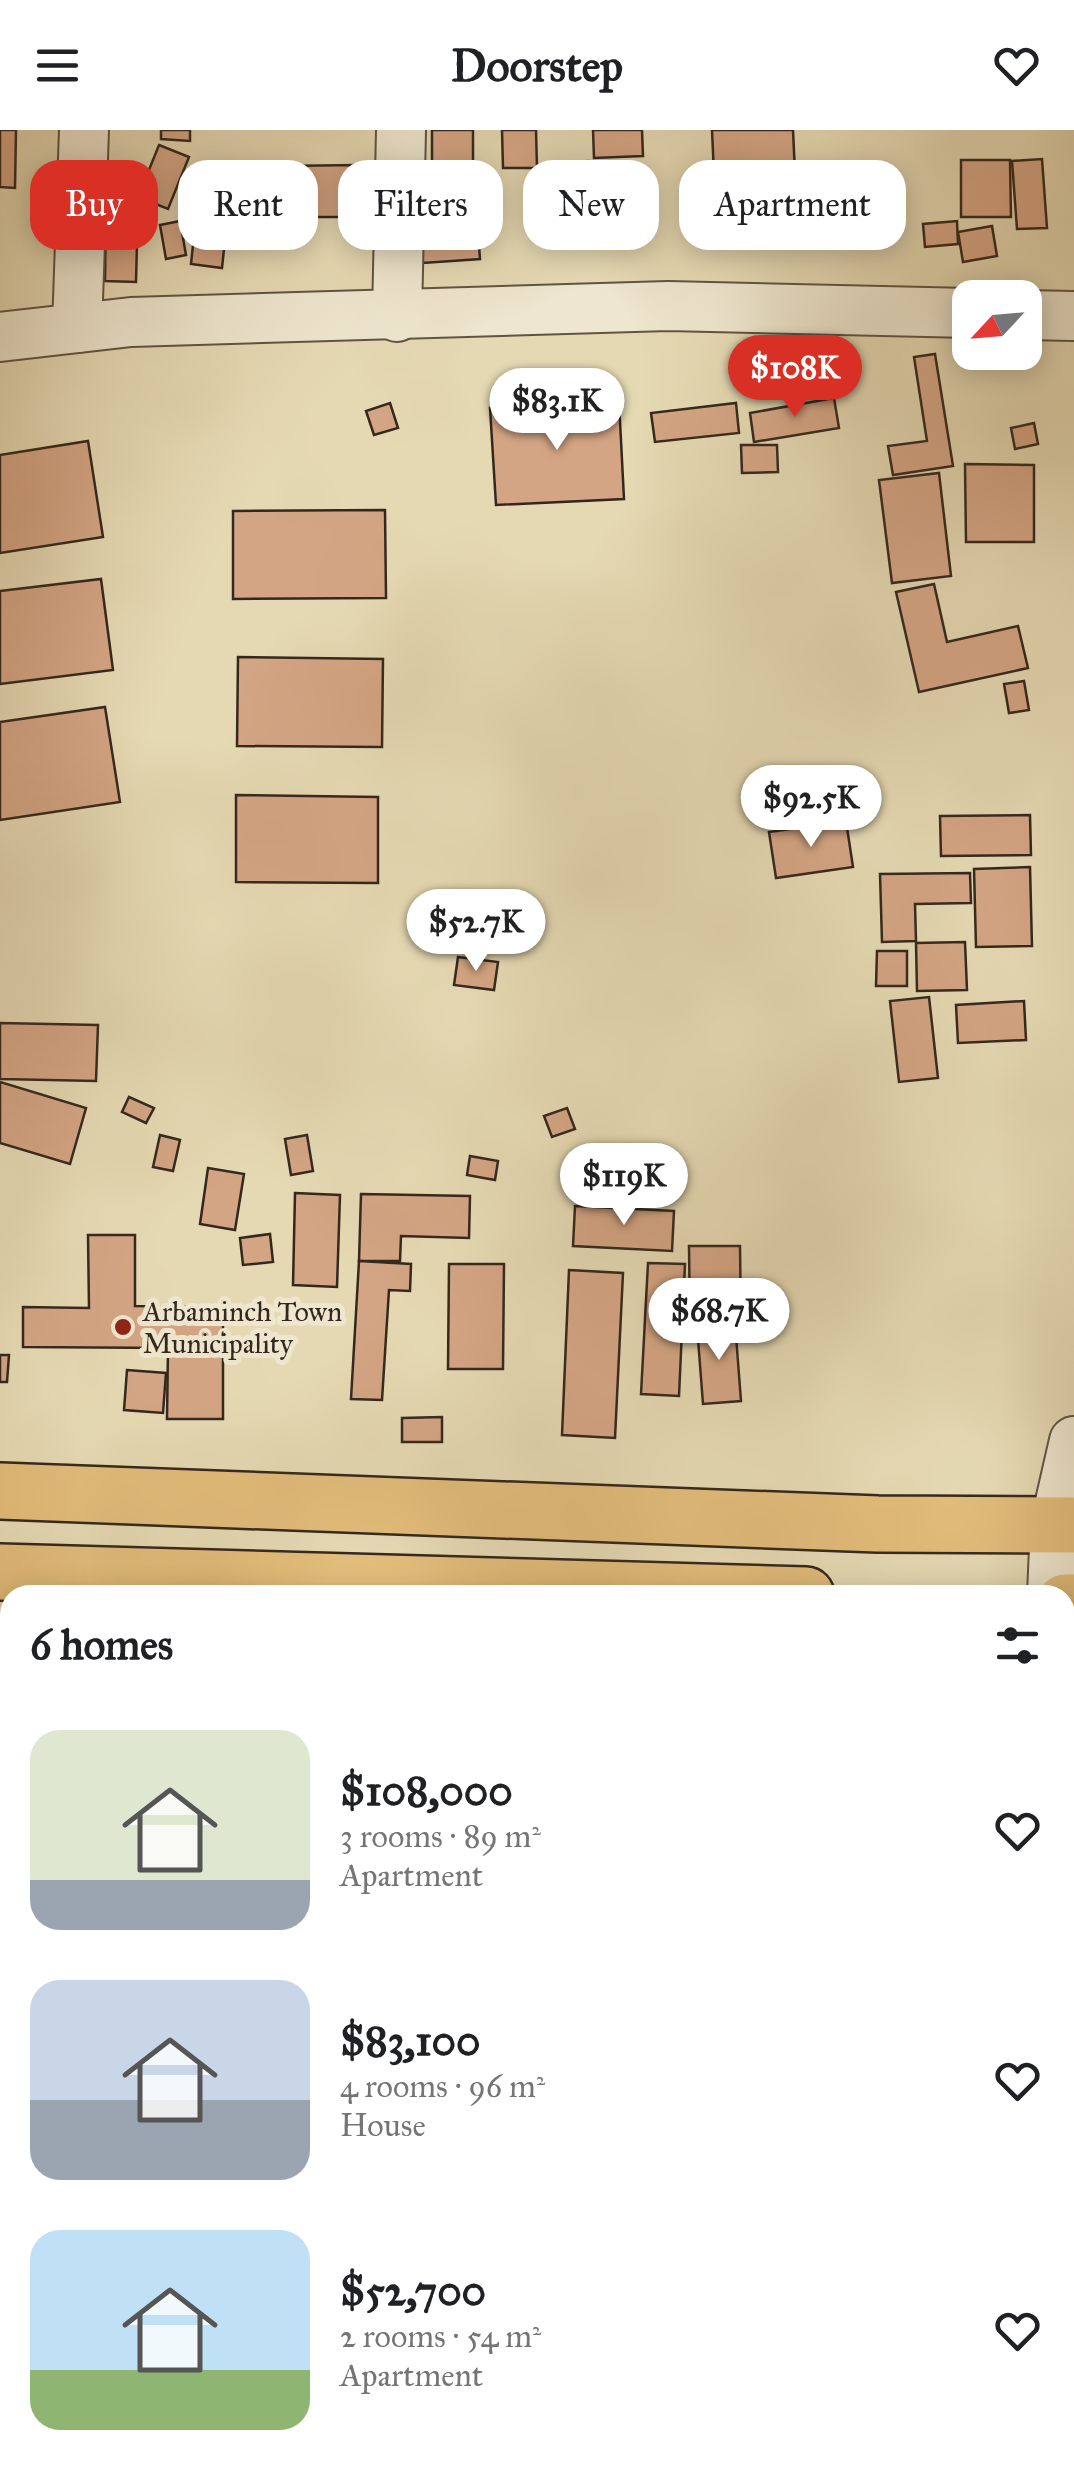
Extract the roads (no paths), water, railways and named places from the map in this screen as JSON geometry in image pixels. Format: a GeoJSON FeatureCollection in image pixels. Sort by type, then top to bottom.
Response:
{"type":"FeatureCollection","features":[{"type":"Feature","properties":{"kind":"highway"},"geometry":{"type":"LineString","coordinates":[[0,1491],[878,1524],[1065,1524]]}},
{"type":"Feature","properties":{"kind":"highway"},"geometry":{"type":"LineString","coordinates":[[0,1572],[285,1585]]}},
{"type":"Feature","properties":{"kind":"street"},"geometry":{"type":"LineString","coordinates":[[77,328],[84,130]]}},
{"type":"Feature","properties":{"kind":"street"},"geometry":{"type":"LineString","coordinates":[[397,317],[401,130]]}},
{"type":"Feature","properties":{"kind":"street"},"geometry":{"type":"LineString","coordinates":[[0,337],[131,322],[668,306],[952,313]]}},
{"type":"Feature","properties":{"kind":"street"},"geometry":{"type":"LineString","coordinates":[[1042,315],[1074,316]]}},
{"type":"Feature","properties":{"kind":"street"},"geometry":{"type":"LineString","coordinates":[[1054,1585],[1074,1441]]}},
{"type":"Feature","properties":{"kind":"place","name":"Arbaminch Town Municipality"},"geometry":{"type":"Point","coordinates":[123,1327]}}]}
